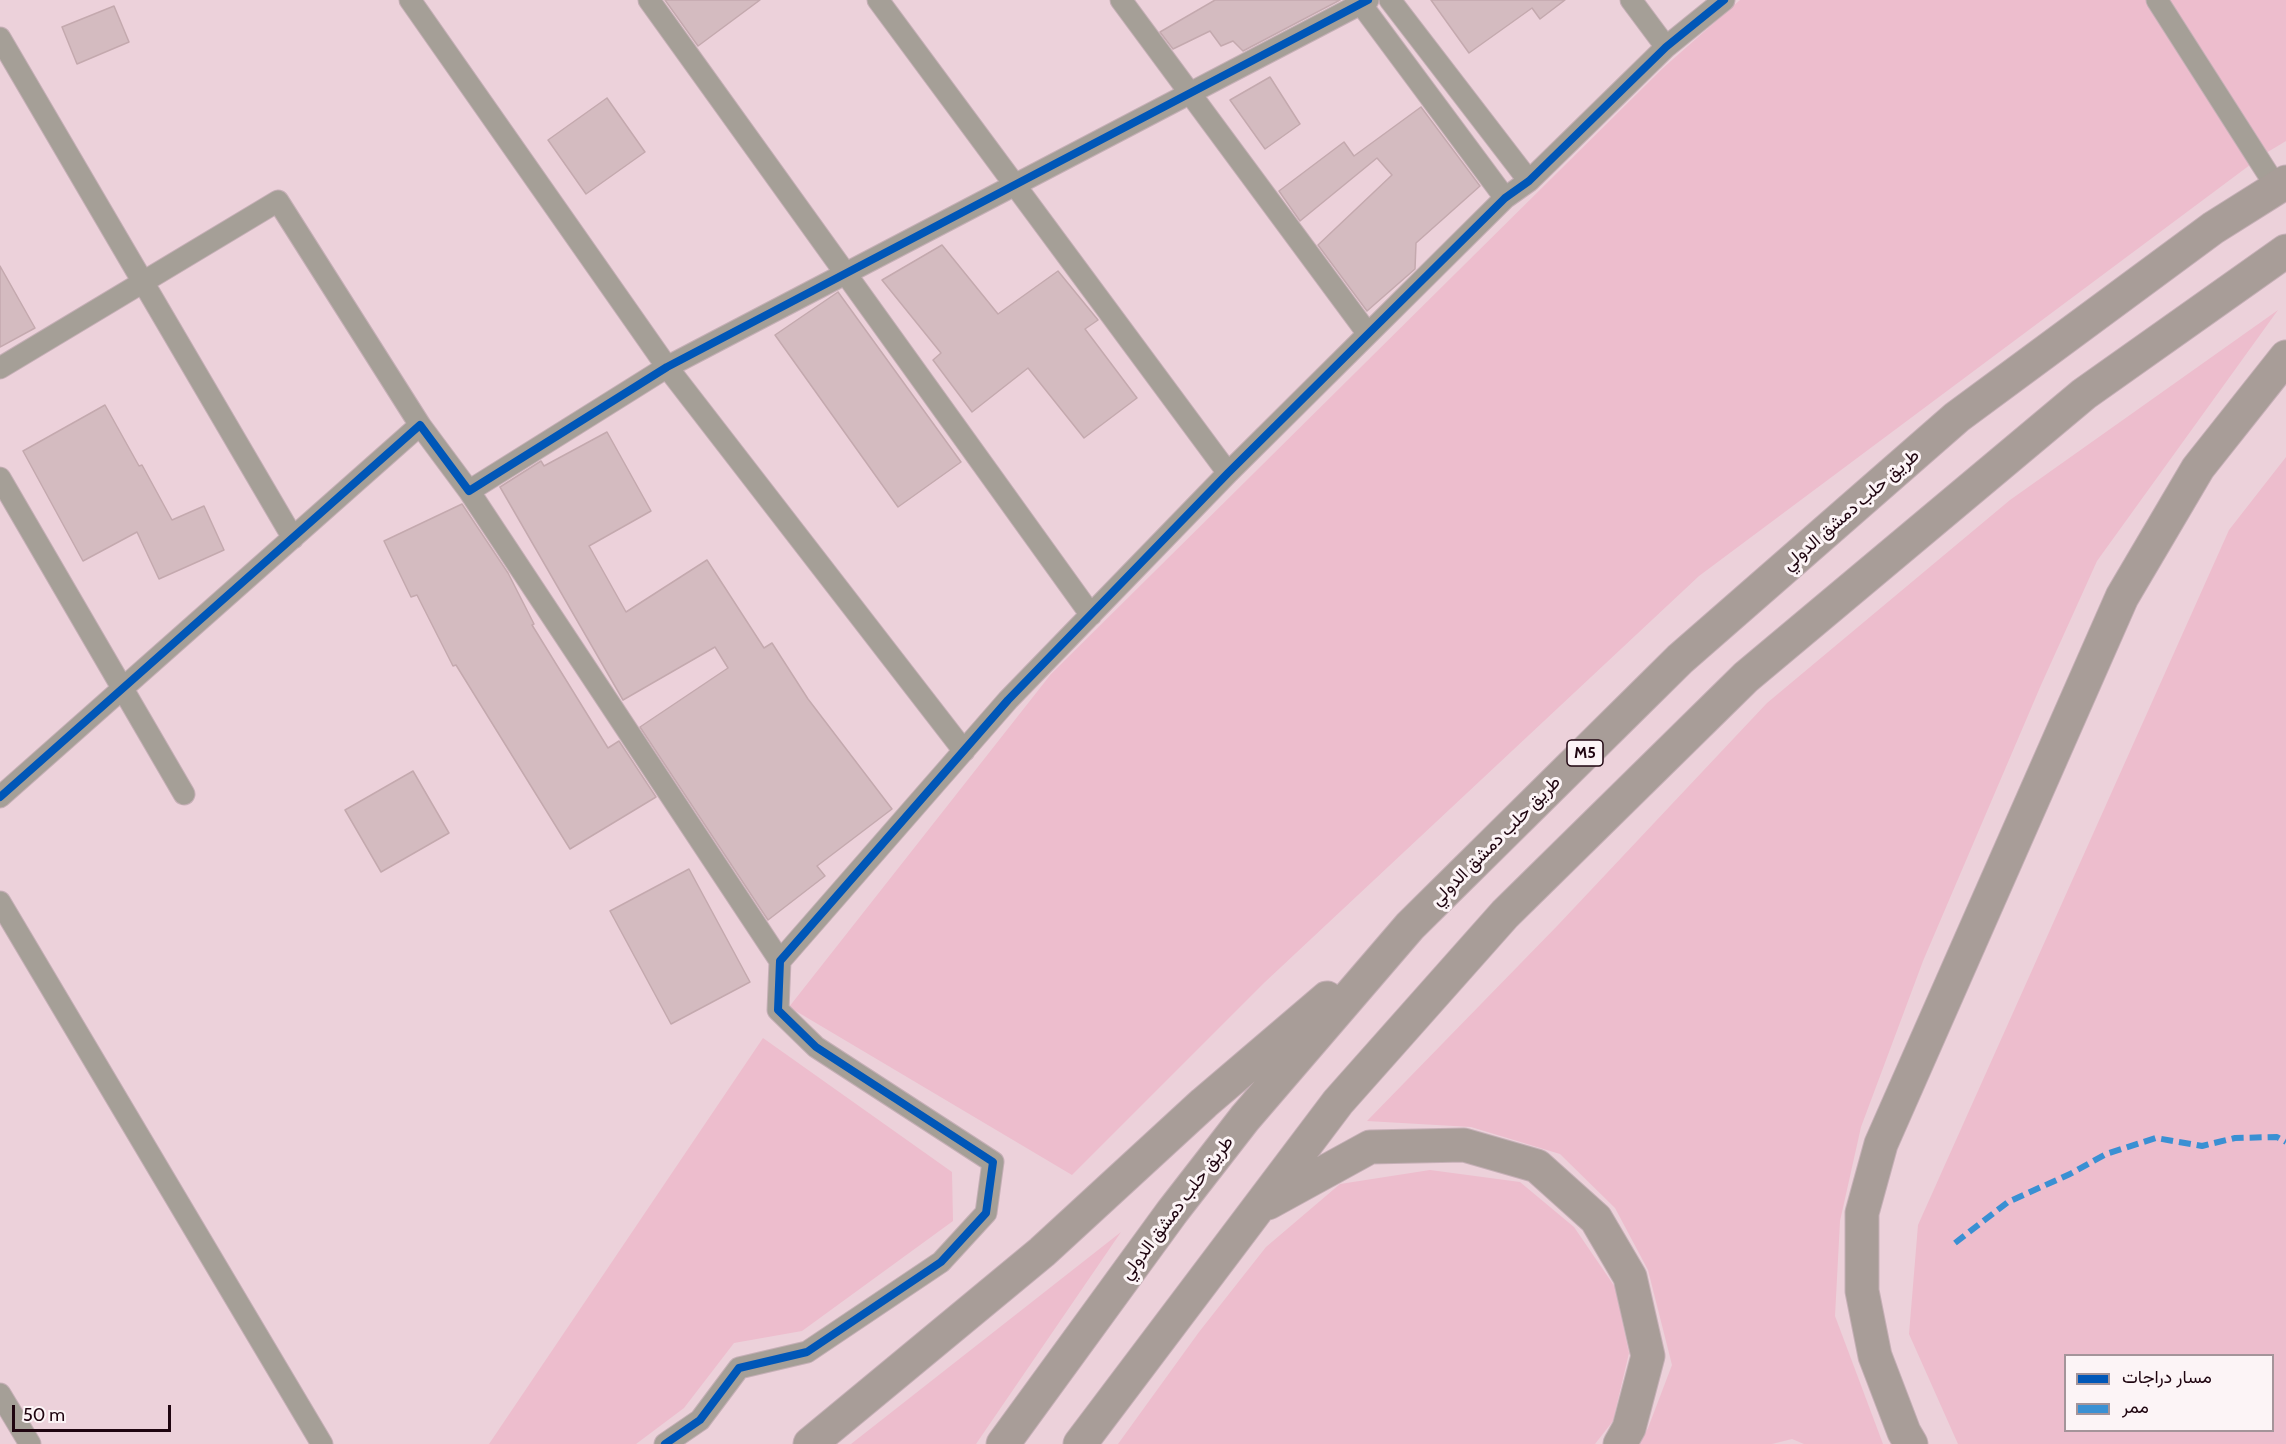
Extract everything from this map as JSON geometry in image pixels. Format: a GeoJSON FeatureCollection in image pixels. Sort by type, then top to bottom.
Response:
{"type":"FeatureCollection","features":[{"type":"Feature","properties":{"kind":"highway","name":"طريق حلب دمشق الدولي"},"geometry":{"type":"LineString","coordinates":[[1003,1444],[1172,1212],[1245,1118],[1410,926],[1680,660],[1957,417],[2213,228],[2281,185]]}},
{"type":"Feature","properties":{"kind":"highway"},"geometry":{"type":"LineString","coordinates":[[1080,1444],[1338,1102],[1505,914],[1746,677],[2084,394],[2286,251]]}},
{"type":"Feature","properties":{"kind":"highway"},"geometry":{"type":"LineString","coordinates":[[1911,1444],[1904,1432],[1875,1356],[1862,1291],[1862,1213],[1881,1144],[2122,597],[2198,468],[2286,357]]}},
{"type":"Feature","properties":{"kind":"highway"},"geometry":{"type":"LineString","coordinates":[[810,1444],[1042,1252],[1204,1102],[1410,926]]}},
{"type":"Feature","properties":{"kind":"highway"},"geometry":{"type":"LineString","coordinates":[[1256,1209],[1370,1147],[1464,1144],[1537,1166],[1596,1219],[1630,1277],[1648,1356],[1629,1428],[1620,1444]]}},
{"type":"Feature","properties":{"kind":"street"},"geometry":{"type":"LineString","coordinates":[[411,0],[667,367],[964,751]]}},
{"type":"Feature","properties":{"kind":"street"},"geometry":{"type":"LineString","coordinates":[[649,0],[1091,615]]}},
{"type":"Feature","properties":{"kind":"street"},"geometry":{"type":"LineString","coordinates":[[878,0],[1228,473]]}},
{"type":"Feature","properties":{"kind":"street"},"geometry":{"type":"LineString","coordinates":[[1121,0],[1368,334]]}},
{"type":"Feature","properties":{"kind":"street"},"geometry":{"type":"LineString","coordinates":[[1390,0],[1529,181]]}},
{"type":"Feature","properties":{"kind":"street"},"geometry":{"type":"LineString","coordinates":[[1631,0],[1666,47]]}},
{"type":"Feature","properties":{"kind":"street"},"geometry":{"type":"LineString","coordinates":[[780,961],[1008,700],[1228,473],[1505,198],[1529,181],[1666,47],[1724,0]]}},
{"type":"Feature","properties":{"kind":"street"},"geometry":{"type":"LineString","coordinates":[[2157,0],[2281,185]]}},
{"type":"Feature","properties":{"kind":"street"},"geometry":{"type":"LineString","coordinates":[[469,491],[667,367],[1362,2],[1505,198]]}},
{"type":"Feature","properties":{"kind":"street"},"geometry":{"type":"LineString","coordinates":[[0,38],[293,538]]}},
{"type":"Feature","properties":{"kind":"street"},"geometry":{"type":"LineString","coordinates":[[0,368],[278,201],[420,425],[469,491],[780,961],[778,1010],[816,1047],[993,1162],[986,1213],[941,1262],[807,1352],[739,1368],[700,1420],[665,1444]]}},
{"type":"Feature","properties":{"kind":"street"},"geometry":{"type":"LineString","coordinates":[[0,797],[420,425]]}},
{"type":"Feature","properties":{"kind":"street"},"geometry":{"type":"LineString","coordinates":[[0,478],[184,794]]}},
{"type":"Feature","properties":{"kind":"street"},"geometry":{"type":"LineString","coordinates":[[0,902],[322,1444]]}},
{"type":"Feature","properties":{"kind":"street"},"geometry":{"type":"LineString","coordinates":[[0,1394],[30,1444]]}},
{"type":"Feature","properties":{"kind":"shaded area"},"geometry":{"type":"Polygon","coordinates":[[[1740,0],[2286,0],[2286,141],[2266,153],[1699,576],[1265,982],[1072,1175],[789,1007],[1051,674],[1663,68],[1740,0]]]}},
{"type":"Feature","properties":{"kind":"shaded area"},"geometry":{"type":"Polygon","coordinates":[[[2278,310],[2097,561],[2041,685],[1923,961],[1861,1127],[1840,1221],[1835,1316],[1883,1444],[1804,1444],[1792,1439],[1772,1444],[1639,1444],[1648,1428],[1672,1365],[1648,1270],[1615,1208],[1560,1154],[1471,1127],[1367,1121],[1558,925],[1767,703],[2010,500],[2278,310]]]}},
{"type":"Feature","properties":{"kind":"shaded area"},"geometry":{"type":"Polygon","coordinates":[[[2286,457],[2286,1444],[1958,1444],[1909,1334],[1918,1225],[2229,530],[2286,457]]]}},
{"type":"Feature","properties":{"kind":"shaded area"},"geometry":{"type":"Polygon","coordinates":[[[763,1038],[952,1172],[953,1221],[802,1331],[734,1343],[684,1408],[636,1444],[489,1444],[763,1038]]]}},
{"type":"Feature","properties":{"kind":"shaded area"},"geometry":{"type":"Polygon","coordinates":[[[1430,1170],[1520,1182],[1574,1227],[1615,1287],[1629,1353],[1613,1421],[1595,1444],[1118,1444],[1199,1332],[1266,1247],[1340,1184],[1430,1170]]]}},
{"type":"Feature","properties":{"kind":"shaded area"},"geometry":{"type":"Polygon","coordinates":[[[1121,1232],[976,1444],[851,1444],[1121,1232]]]}},
{"type":"Feature","properties":{"kind":"building"},"geometry":{"type":"Polygon","coordinates":[[[665,0],[760,0],[698,46],[665,0]]]}},
{"type":"Feature","properties":{"kind":"building"},"geometry":{"type":"Polygon","coordinates":[[[1215,0],[1340,0],[1243,51],[1233,41],[1221,46],[1210,31],[1173,49],[1160,32],[1215,0]]]}},
{"type":"Feature","properties":{"kind":"building"},"geometry":{"type":"Polygon","coordinates":[[[1431,0],[1565,0],[1540,19],[1532,8],[1469,53],[1431,0]]]}},
{"type":"Feature","properties":{"kind":"building"},"geometry":{"type":"Polygon","coordinates":[[[114,6],[129,42],[77,64],[62,27],[114,6]]]}},
{"type":"Feature","properties":{"kind":"building"},"geometry":{"type":"Polygon","coordinates":[[[1270,77],[1300,124],[1265,149],[1230,100],[1270,77]]]}},
{"type":"Feature","properties":{"kind":"building"},"geometry":{"type":"Polygon","coordinates":[[[607,98],[645,152],[586,194],[548,140],[607,98]]]}},
{"type":"Feature","properties":{"kind":"building"},"geometry":{"type":"Polygon","coordinates":[[[1421,107],[1480,186],[1416,243],[1415,269],[1367,311],[1318,245],[1392,175],[1377,158],[1300,221],[1279,191],[1344,142],[1354,156],[1421,107]]]}},
{"type":"Feature","properties":{"kind":"building"},"geometry":{"type":"Polygon","coordinates":[[[942,245],[998,314],[1058,271],[1098,320],[1085,329],[1137,398],[1084,438],[1028,368],[972,412],[933,360],[941,353],[882,280],[942,245]]]}},
{"type":"Feature","properties":{"kind":"building"},"geometry":{"type":"Polygon","coordinates":[[[0,266],[35,328],[0,347],[0,266]]]}},
{"type":"Feature","properties":{"kind":"building"},"geometry":{"type":"Polygon","coordinates":[[[838,292],[961,462],[898,507],[775,335],[838,292]]]}},
{"type":"Feature","properties":{"kind":"building"},"geometry":{"type":"Polygon","coordinates":[[[105,405],[172,520],[204,506],[224,550],[159,579],[137,532],[83,561],[23,451],[105,405]]]}},
{"type":"Feature","properties":{"kind":"building"},"geometry":{"type":"Polygon","coordinates":[[[607,432],[651,511],[589,546],[626,612],[707,560],[764,648],[772,643],[808,699],[892,809],[817,866],[825,876],[768,920],[640,727],[728,668],[715,647],[623,700],[500,487],[541,461],[544,466],[607,432]]]}},
{"type":"Feature","properties":{"kind":"building"},"geometry":{"type":"Polygon","coordinates":[[[462,504],[508,573],[534,624],[532,625],[608,748],[619,741],[656,797],[570,849],[456,665],[453,666],[417,595],[411,597],[384,541],[462,504]]]}},
{"type":"Feature","properties":{"kind":"building"},"geometry":{"type":"Polygon","coordinates":[[[413,771],[449,833],[381,872],[345,810],[413,771]]]}},
{"type":"Feature","properties":{"kind":"building"},"geometry":{"type":"Polygon","coordinates":[[[689,869],[750,982],[671,1024],[610,911],[689,869]]]}},
{"type":"Feature","properties":{"kind":"marked path"},"geometry":{"type":"LineString","coordinates":[[1955,1243],[2008,1202],[2070,1174],[2106,1154],[2156,1138],[2202,1146],[2235,1138],[2277,1137],[2286,1142]]}},
{"type":"Feature","properties":{"kind":"cycle path"},"geometry":{"type":"LineString","coordinates":[[0,797],[420,425],[469,491],[667,367],[1368,0]]}},
{"type":"Feature","properties":{"kind":"cycle path"},"geometry":{"type":"LineString","coordinates":[[665,1444],[700,1420],[739,1368],[807,1352],[941,1262],[986,1213],[993,1162],[816,1047],[778,1010],[780,961],[1008,700],[1228,473],[1505,198],[1529,181],[1666,47],[1724,0]]}}]}
